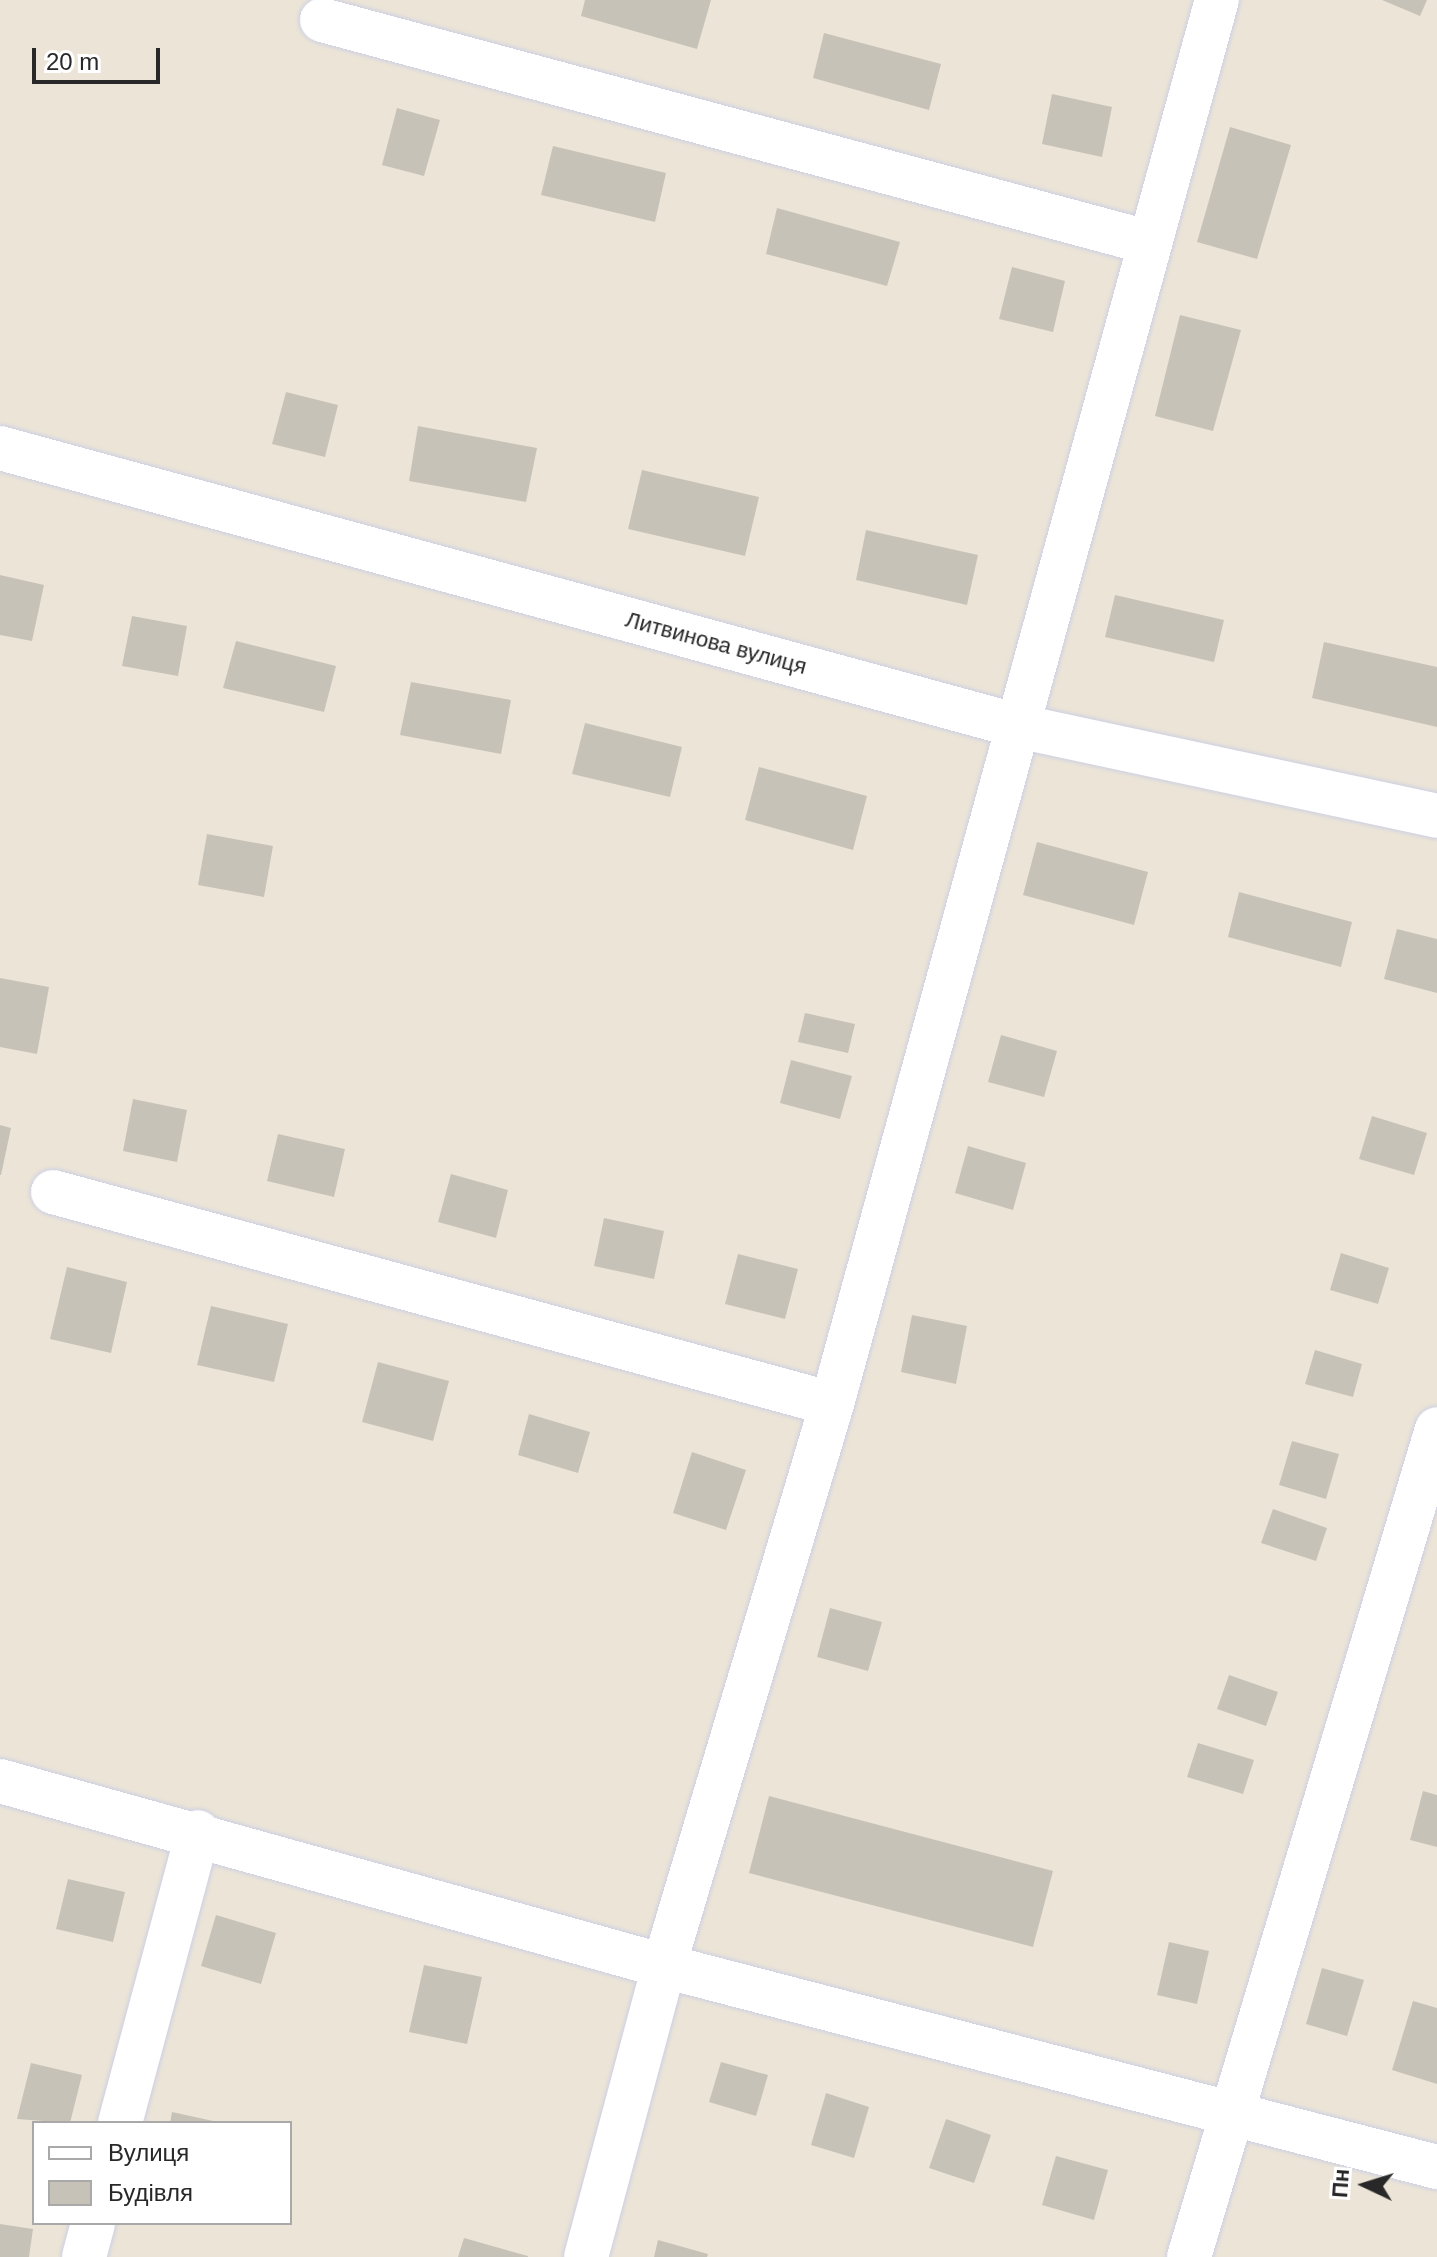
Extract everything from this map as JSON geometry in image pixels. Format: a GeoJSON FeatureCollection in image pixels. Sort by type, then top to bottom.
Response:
{"type":"FeatureCollection","features":[{"type":"Feature","properties":{"kind":"street"},"geometry":{"type":"LineString","coordinates":[[586,2257],[664,1966],[832,1404],[1147,242],[1217,0]]}},
{"type":"Feature","properties":{"kind":"street"},"geometry":{"type":"LineString","coordinates":[[322,20],[1147,242]]}},
{"type":"Feature","properties":{"kind":"street","name":"Литвинова вулиця"},"geometry":{"type":"LineString","coordinates":[[0,448],[1018,726],[1437,816]]}},
{"type":"Feature","properties":{"kind":"street"},"geometry":{"type":"LineString","coordinates":[[53,1192],[832,1404]]}},
{"type":"Feature","properties":{"kind":"street"},"geometry":{"type":"LineString","coordinates":[[1189,2257],[1437,1429]]}},
{"type":"Feature","properties":{"kind":"street"},"geometry":{"type":"LineString","coordinates":[[0,1781],[198,1832],[664,1966],[1437,2167]]}},
{"type":"Feature","properties":{"kind":"street"},"geometry":{"type":"LineString","coordinates":[[121,2121],[198,1832]]}},
{"type":"Feature","properties":{"kind":"street"},"geometry":{"type":"LineString","coordinates":[[84,2257],[92,2225]]}},
{"type":"Feature","properties":{"kind":"building"},"geometry":{"type":"Polygon","coordinates":[[[585,0],[711,0],[697,49],[581,16],[585,0]]]}},
{"type":"Feature","properties":{"kind":"building"},"geometry":{"type":"Polygon","coordinates":[[[1382,0],[1427,0],[1420,16],[1382,0]]]}},
{"type":"Feature","properties":{"kind":"building"},"geometry":{"type":"Polygon","coordinates":[[[824,33],[941,64],[929,110],[813,78],[824,33]]]}},
{"type":"Feature","properties":{"kind":"building"},"geometry":{"type":"Polygon","coordinates":[[[1052,94],[1112,107],[1102,157],[1042,144],[1052,94]]]}},
{"type":"Feature","properties":{"kind":"building"},"geometry":{"type":"Polygon","coordinates":[[[397,108],[440,120],[424,176],[382,165],[397,108]]]}},
{"type":"Feature","properties":{"kind":"building"},"geometry":{"type":"Polygon","coordinates":[[[1230,127],[1291,145],[1257,259],[1197,242],[1230,127]]]}},
{"type":"Feature","properties":{"kind":"building"},"geometry":{"type":"Polygon","coordinates":[[[553,146],[666,173],[655,222],[541,195],[553,146]]]}},
{"type":"Feature","properties":{"kind":"building"},"geometry":{"type":"Polygon","coordinates":[[[777,208],[900,242],[887,286],[766,254],[777,208]]]}},
{"type":"Feature","properties":{"kind":"building"},"geometry":{"type":"Polygon","coordinates":[[[1012,267],[1065,281],[1053,332],[999,319],[1012,267]]]}},
{"type":"Feature","properties":{"kind":"building"},"geometry":{"type":"Polygon","coordinates":[[[1180,315],[1241,330],[1213,431],[1155,416],[1180,315]]]}},
{"type":"Feature","properties":{"kind":"building"},"geometry":{"type":"Polygon","coordinates":[[[286,392],[338,405],[325,457],[272,444],[286,392]]]}},
{"type":"Feature","properties":{"kind":"building"},"geometry":{"type":"Polygon","coordinates":[[[418,426],[537,448],[526,502],[409,481],[418,426]]]}},
{"type":"Feature","properties":{"kind":"building"},"geometry":{"type":"Polygon","coordinates":[[[642,470],[759,497],[745,556],[628,529],[642,470]]]}},
{"type":"Feature","properties":{"kind":"building"},"geometry":{"type":"Polygon","coordinates":[[[866,530],[978,555],[967,605],[856,580],[866,530]]]}},
{"type":"Feature","properties":{"kind":"building"},"geometry":{"type":"Polygon","coordinates":[[[0,575],[44,585],[32,641],[0,635],[0,575]]]}},
{"type":"Feature","properties":{"kind":"building"},"geometry":{"type":"Polygon","coordinates":[[[1115,595],[1224,620],[1214,662],[1105,637],[1115,595]]]}},
{"type":"Feature","properties":{"kind":"building"},"geometry":{"type":"Polygon","coordinates":[[[132,616],[187,626],[178,676],[122,666],[132,616]]]}},
{"type":"Feature","properties":{"kind":"building"},"geometry":{"type":"Polygon","coordinates":[[[236,641],[336,666],[324,712],[223,688],[236,641]]]}},
{"type":"Feature","properties":{"kind":"building"},"geometry":{"type":"Polygon","coordinates":[[[1324,642],[1437,667],[1437,727],[1312,698],[1324,642]]]}},
{"type":"Feature","properties":{"kind":"building"},"geometry":{"type":"Polygon","coordinates":[[[411,682],[511,700],[501,754],[400,735],[411,682]]]}},
{"type":"Feature","properties":{"kind":"building"},"geometry":{"type":"Polygon","coordinates":[[[585,723],[682,747],[670,797],[572,774],[585,723]]]}},
{"type":"Feature","properties":{"kind":"building"},"geometry":{"type":"Polygon","coordinates":[[[759,767],[867,796],[853,850],[745,820],[759,767]]]}},
{"type":"Feature","properties":{"kind":"building"},"geometry":{"type":"Polygon","coordinates":[[[207,834],[273,846],[264,897],[198,885],[207,834]]]}},
{"type":"Feature","properties":{"kind":"building"},"geometry":{"type":"Polygon","coordinates":[[[1037,842],[1148,872],[1134,925],[1023,895],[1037,842]]]}},
{"type":"Feature","properties":{"kind":"building"},"geometry":{"type":"Polygon","coordinates":[[[1239,892],[1352,922],[1341,967],[1228,937],[1239,892]]]}},
{"type":"Feature","properties":{"kind":"building"},"geometry":{"type":"Polygon","coordinates":[[[1397,929],[1437,939],[1437,993],[1384,979],[1397,929]]]}},
{"type":"Feature","properties":{"kind":"building"},"geometry":{"type":"Polygon","coordinates":[[[0,978],[49,987],[37,1054],[0,1047],[0,978]]]}},
{"type":"Feature","properties":{"kind":"building"},"geometry":{"type":"Polygon","coordinates":[[[805,1013],[855,1024],[848,1053],[798,1042],[805,1013]]]}},
{"type":"Feature","properties":{"kind":"building"},"geometry":{"type":"Polygon","coordinates":[[[1001,1035],[1057,1051],[1044,1097],[988,1082],[1001,1035]]]}},
{"type":"Feature","properties":{"kind":"building"},"geometry":{"type":"Polygon","coordinates":[[[791,1060],[852,1076],[840,1119],[780,1103],[791,1060]]]}},
{"type":"Feature","properties":{"kind":"building"},"geometry":{"type":"Polygon","coordinates":[[[133,1099],[187,1110],[177,1162],[123,1151],[133,1099]]]}},
{"type":"Feature","properties":{"kind":"building"},"geometry":{"type":"Polygon","coordinates":[[[1372,1116],[1427,1133],[1414,1175],[1359,1159],[1372,1116]]]}},
{"type":"Feature","properties":{"kind":"building"},"geometry":{"type":"Polygon","coordinates":[[[0,1125],[11,1128],[1,1175],[0,1175],[0,1125]]]}},
{"type":"Feature","properties":{"kind":"building"},"geometry":{"type":"Polygon","coordinates":[[[278,1134],[345,1149],[334,1197],[267,1181],[278,1134]]]}},
{"type":"Feature","properties":{"kind":"building"},"geometry":{"type":"Polygon","coordinates":[[[968,1146],[1026,1163],[1013,1210],[955,1193],[968,1146]]]}},
{"type":"Feature","properties":{"kind":"building"},"geometry":{"type":"Polygon","coordinates":[[[451,1174],[508,1190],[496,1238],[438,1222],[451,1174]]]}},
{"type":"Feature","properties":{"kind":"building"},"geometry":{"type":"Polygon","coordinates":[[[604,1218],[664,1231],[654,1279],[594,1266],[604,1218]]]}},
{"type":"Feature","properties":{"kind":"building"},"geometry":{"type":"Polygon","coordinates":[[[1341,1253],[1389,1268],[1378,1304],[1330,1290],[1341,1253]]]}},
{"type":"Feature","properties":{"kind":"building"},"geometry":{"type":"Polygon","coordinates":[[[738,1254],[798,1269],[785,1319],[725,1304],[738,1254]]]}},
{"type":"Feature","properties":{"kind":"building"},"geometry":{"type":"Polygon","coordinates":[[[67,1267],[127,1282],[111,1353],[50,1339],[67,1267]]]}},
{"type":"Feature","properties":{"kind":"building"},"geometry":{"type":"Polygon","coordinates":[[[211,1306],[288,1324],[274,1382],[197,1365],[211,1306]]]}},
{"type":"Feature","properties":{"kind":"building"},"geometry":{"type":"Polygon","coordinates":[[[912,1315],[967,1326],[956,1384],[901,1372],[912,1315]]]}},
{"type":"Feature","properties":{"kind":"building"},"geometry":{"type":"Polygon","coordinates":[[[1315,1350],[1362,1364],[1353,1397],[1305,1384],[1315,1350]]]}},
{"type":"Feature","properties":{"kind":"building"},"geometry":{"type":"Polygon","coordinates":[[[378,1362],[449,1381],[433,1441],[362,1422],[378,1362]]]}},
{"type":"Feature","properties":{"kind":"building"},"geometry":{"type":"Polygon","coordinates":[[[529,1414],[590,1432],[578,1473],[518,1455],[529,1414]]]}},
{"type":"Feature","properties":{"kind":"building"},"geometry":{"type":"Polygon","coordinates":[[[1292,1441],[1339,1454],[1326,1499],[1279,1485],[1292,1441]]]}},
{"type":"Feature","properties":{"kind":"building"},"geometry":{"type":"Polygon","coordinates":[[[692,1452],[746,1470],[726,1530],[673,1513],[692,1452]]]}},
{"type":"Feature","properties":{"kind":"building"},"geometry":{"type":"Polygon","coordinates":[[[1273,1509],[1327,1528],[1316,1561],[1261,1543],[1273,1509]]]}},
{"type":"Feature","properties":{"kind":"building"},"geometry":{"type":"Polygon","coordinates":[[[830,1608],[882,1622],[868,1671],[817,1657],[830,1608]]]}},
{"type":"Feature","properties":{"kind":"building"},"geometry":{"type":"Polygon","coordinates":[[[1229,1675],[1278,1692],[1266,1726],[1217,1709],[1229,1675]]]}},
{"type":"Feature","properties":{"kind":"building"},"geometry":{"type":"Polygon","coordinates":[[[1198,1743],[1254,1760],[1243,1794],[1187,1777],[1198,1743]]]}},
{"type":"Feature","properties":{"kind":"building"},"geometry":{"type":"Polygon","coordinates":[[[1423,1791],[1437,1795],[1437,1847],[1410,1840],[1423,1791]]]}},
{"type":"Feature","properties":{"kind":"building"},"geometry":{"type":"Polygon","coordinates":[[[769,1796],[1053,1871],[1033,1947],[749,1873],[769,1796]]]}},
{"type":"Feature","properties":{"kind":"building"},"geometry":{"type":"Polygon","coordinates":[[[68,1879],[125,1892],[113,1942],[56,1929],[68,1879]]]}},
{"type":"Feature","properties":{"kind":"building"},"geometry":{"type":"Polygon","coordinates":[[[216,1915],[276,1933],[261,1984],[201,1966],[216,1915]]]}},
{"type":"Feature","properties":{"kind":"building"},"geometry":{"type":"Polygon","coordinates":[[[1169,1942],[1209,1951],[1197,2004],[1157,1995],[1169,1942]]]}},
{"type":"Feature","properties":{"kind":"building"},"geometry":{"type":"Polygon","coordinates":[[[424,1965],[482,1977],[467,2044],[409,2032],[424,1965]]]}},
{"type":"Feature","properties":{"kind":"building"},"geometry":{"type":"Polygon","coordinates":[[[1322,1968],[1364,1980],[1347,2036],[1306,2024],[1322,1968]]]}},
{"type":"Feature","properties":{"kind":"building"},"geometry":{"type":"Polygon","coordinates":[[[1413,2001],[1437,2008],[1437,2084],[1392,2070],[1413,2001]]]}},
{"type":"Feature","properties":{"kind":"building"},"geometry":{"type":"Polygon","coordinates":[[[721,2062],[768,2075],[756,2116],[709,2102],[721,2062]]]}},
{"type":"Feature","properties":{"kind":"building"},"geometry":{"type":"Polygon","coordinates":[[[31,2063],[82,2075],[70,2121],[17,2119],[31,2063]]]}},
{"type":"Feature","properties":{"kind":"building"},"geometry":{"type":"Polygon","coordinates":[[[826,2093],[869,2107],[854,2158],[811,2145],[826,2093]]]}},
{"type":"Feature","properties":{"kind":"building"},"geometry":{"type":"Polygon","coordinates":[[[172,2112],[213,2121],[170,2121],[172,2112]]]}},
{"type":"Feature","properties":{"kind":"building"},"geometry":{"type":"Polygon","coordinates":[[[946,2119],[991,2135],[974,2183],[929,2168],[946,2119]]]}},
{"type":"Feature","properties":{"kind":"building"},"geometry":{"type":"Polygon","coordinates":[[[1056,2156],[1108,2170],[1094,2220],[1042,2205],[1056,2156]]]}},
{"type":"Feature","properties":{"kind":"building"},"geometry":{"type":"Polygon","coordinates":[[[0,2224],[33,2229],[29,2257],[0,2257],[0,2224]]]}},
{"type":"Feature","properties":{"kind":"building"},"geometry":{"type":"Polygon","coordinates":[[[464,2238],[528,2256],[528,2257],[458,2257],[464,2238]]]}},
{"type":"Feature","properties":{"kind":"building"},"geometry":{"type":"Polygon","coordinates":[[[658,2240],[708,2254],[707,2257],[654,2257],[658,2240]]]}}]}
